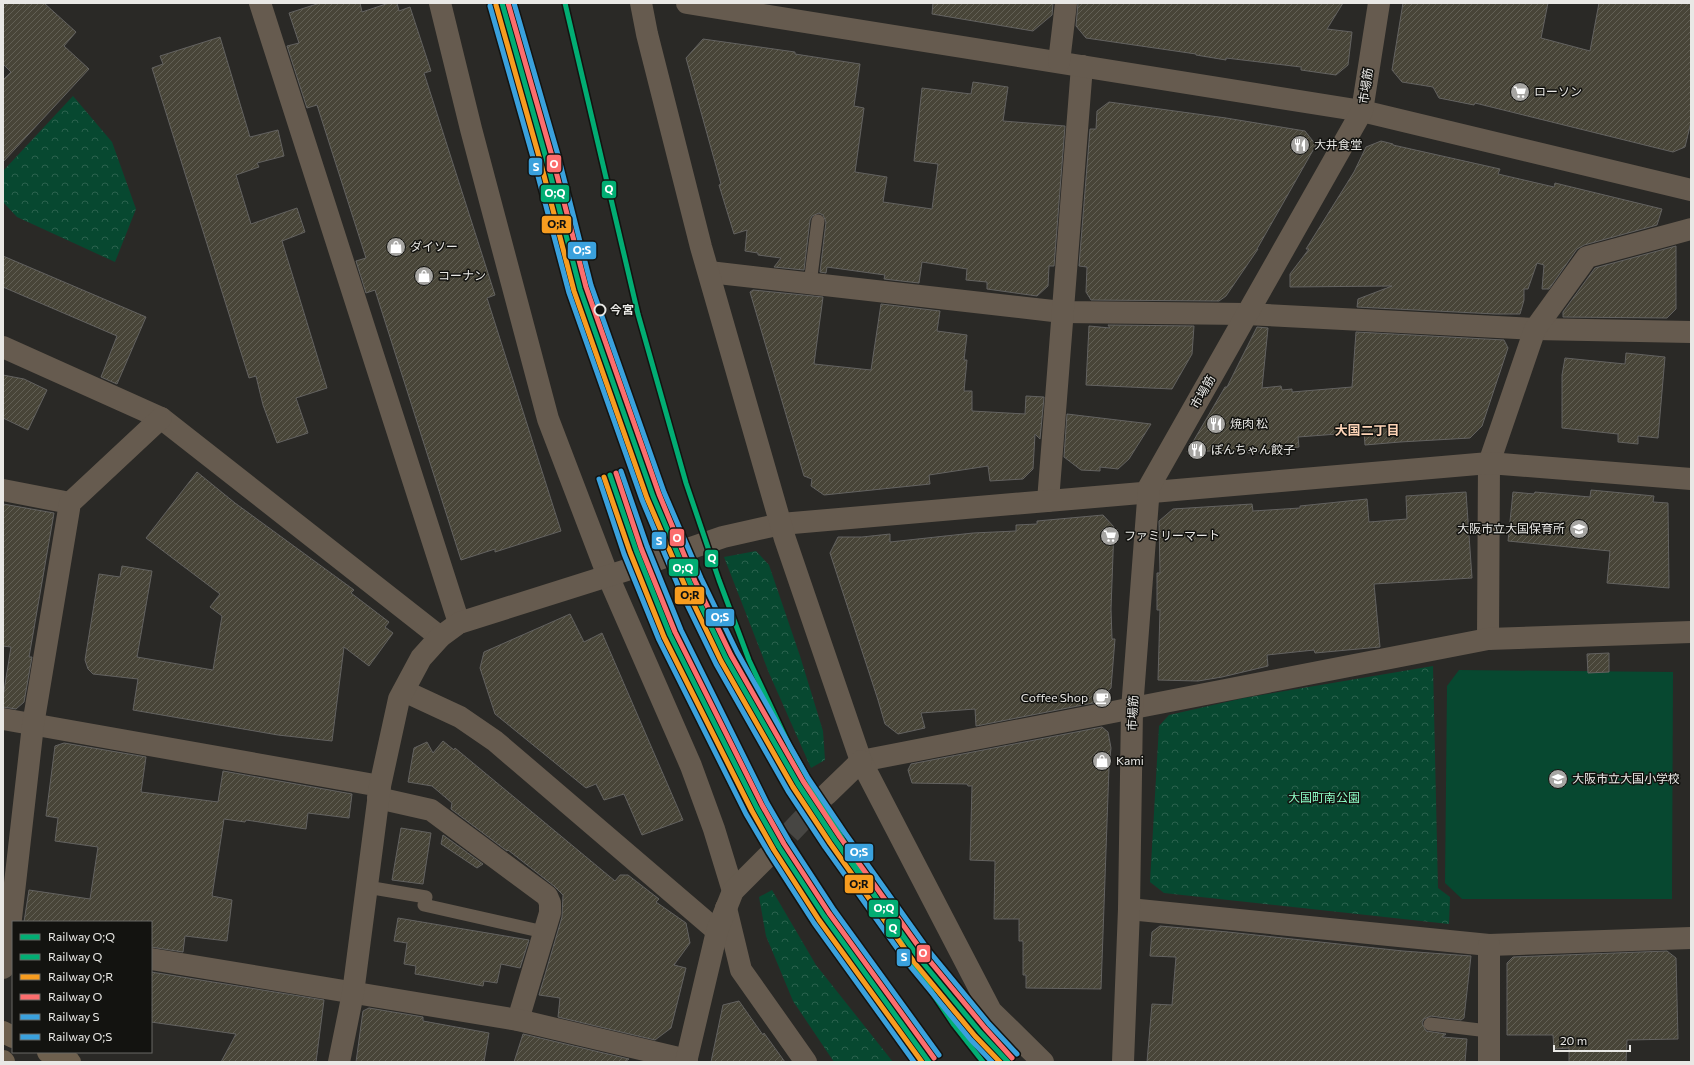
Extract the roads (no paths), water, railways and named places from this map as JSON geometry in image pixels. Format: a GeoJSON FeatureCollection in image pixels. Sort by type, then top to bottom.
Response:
{"type":"FeatureCollection","features":[{"type":"Feature","properties":{"kind":"highway"},"geometry":{"type":"LineString","coordinates":[[50,1053],[70,1062]]}},
{"type":"Feature","properties":{"kind":"street"},"geometry":{"type":"LineString","coordinates":[[260,3],[459,623]]}},
{"type":"Feature","properties":{"kind":"street"},"geometry":{"type":"LineString","coordinates":[[440,3],[471,129],[548,419],[608,576],[691,766],[714,829],[730,900],[741,970],[806,1062]]}},
{"type":"Feature","properties":{"kind":"street"},"geometry":{"type":"LineString","coordinates":[[641,3],[647,34],[709,272],[781,524],[861,761],[991,1011],[1043,1062]]}},
{"type":"Feature","properties":{"kind":"street"},"geometry":{"type":"LineString","coordinates":[[687,3],[1362,111],[1691,190]]}},
{"type":"Feature","properties":{"kind":"street"},"geometry":{"type":"LineString","coordinates":[[1058,62],[1066,3]]}},
{"type":"Feature","properties":{"kind":"street","name":"市場筋"},"geometry":{"type":"LineString","coordinates":[[1123,1062],[1129,909],[1132,708],[1149,487],[1362,111],[1379,3]]}},
{"type":"Feature","properties":{"kind":"street"},"geometry":{"type":"LineString","coordinates":[[1048,501],[1082,66]]}},
{"type":"Feature","properties":{"kind":"street"},"geometry":{"type":"LineString","coordinates":[[1488,639],[1489,463],[1535,328],[1587,257],[1691,229]]}},
{"type":"Feature","properties":{"kind":"street"},"geometry":{"type":"LineString","coordinates":[[709,272],[1062,312],[1246,314],[1535,328],[1691,332]]}},
{"type":"Feature","properties":{"kind":"street"},"geometry":{"type":"LineString","coordinates":[[3,346],[161,418],[440,637]]}},
{"type":"Feature","properties":{"kind":"street"},"geometry":{"type":"LineString","coordinates":[[3,968],[34,725],[70,503],[161,418]]}},
{"type":"Feature","properties":{"kind":"street"},"geometry":{"type":"LineString","coordinates":[[339,1062],[353,993],[379,792],[399,699],[421,658],[440,637],[459,623],[608,576],[723,537],[781,524],[1489,463],[1691,479]]}},
{"type":"Feature","properties":{"kind":"street"},"geometry":{"type":"LineString","coordinates":[[3,490],[70,503]]}},
{"type":"Feature","properties":{"kind":"street"},"geometry":{"type":"LineString","coordinates":[[827,794],[861,761],[1488,639],[1691,632]]}},
{"type":"Feature","properties":{"kind":"street"},"geometry":{"type":"LineString","coordinates":[[404,691],[460,717],[495,741],[717,931]]}},
{"type":"Feature","properties":{"kind":"street"},"geometry":{"type":"LineString","coordinates":[[3,719],[379,792],[431,810],[547,896],[550,903],[550,913],[518,1020]]}},
{"type":"Feature","properties":{"kind":"street"},"geometry":{"type":"LineString","coordinates":[[152,959],[518,1020],[686,1061],[717,931],[730,900],[767,857]]}},
{"type":"Feature","properties":{"kind":"street"},"geometry":{"type":"LineString","coordinates":[[1129,909],[1489,946],[1691,938]]}},
{"type":"Feature","properties":{"kind":"street"},"geometry":{"type":"LineString","coordinates":[[1489,946],[1489,1062]]}},
{"type":"Feature","properties":{"kind":"lane"},"geometry":{"type":"LineString","coordinates":[[810,284],[818,221]]}},
{"type":"Feature","properties":{"kind":"lane"},"geometry":{"type":"LineString","coordinates":[[366,887],[426,897],[424,905],[544,932]]}},
{"type":"Feature","properties":{"kind":"lane"},"geometry":{"type":"LineString","coordinates":[[1430,1024],[1488,1031]]}},
{"type":"Feature","properties":{"kind":"tunnel"},"geometry":{"type":"LineString","coordinates":[[767,857],[827,794]]}},
{"type":"Feature","properties":{"kind":"rail line","name":"O;Q"},"geometry":{"type":"LineString","coordinates":[[502,3],[546,158],[580,289],[653,496],[690,583],[726,658],[798,784],[835,840],[919,958],[980,1032],[1008,1062]]}},
{"type":"Feature","properties":{"kind":"rail line","name":"O"},"geometry":{"type":"LineString","coordinates":[[508,3],[552,156],[586,287],[659,494],[695,581],[731,655],[803,781],[840,837],[924,954],[985,1028],[1012,1058]]}},
{"type":"Feature","properties":{"kind":"rail line","name":"O;S"},"geometry":{"type":"LineString","coordinates":[[514,3],[558,155],[591,285],[664,492],[701,578],[737,652],[808,778],[845,833],[929,951],[989,1024],[1017,1054]]}},
{"type":"Feature","properties":{"kind":"rail line","name":"Q"},"geometry":{"type":"LineString","coordinates":[[565,3],[638,314],[686,483],[719,580],[749,660],[790,747],[917,970],[954,1025],[983,1062]]}},
{"type":"Feature","properties":{"kind":"rail line","name":"O;R"},"geometry":{"type":"LineString","coordinates":[[496,5],[540,160],[574,291],[647,498],[685,586],[721,661],[793,787],[830,843],[914,962],[975,1036],[1000,1062]]}},
{"type":"Feature","properties":{"kind":"rail line","name":"S"},"geometry":{"type":"LineString","coordinates":[[490,6],[534,161],[569,293],[642,500],[679,588],[716,664],[788,791],[825,847],[909,965],[971,1040],[992,1062]]}},
{"type":"Feature","properties":{"kind":"rail line","name":"O;S"},"geometry":{"type":"LineString","coordinates":[[621,471],[647,546],[681,630],[767,803],[789,841],[834,910],[939,1055]]}},
{"type":"Feature","properties":{"kind":"rail line","name":"O"},"geometry":{"type":"LineString","coordinates":[[616,473],[641,548],[675,632],[762,805],[784,844],[829,913],[934,1058]]}},
{"type":"Feature","properties":{"kind":"rail line","name":"O;Q"},"geometry":{"type":"LineString","coordinates":[[610,475],[636,550],[670,635],[757,808],[779,847],[824,916],[929,1062]]}},
{"type":"Feature","properties":{"kind":"rail line","name":"O;R"},"geometry":{"type":"LineString","coordinates":[[604,477],[630,552],[664,637],[752,811],[774,850],[819,920],[922,1062]]}},
{"type":"Feature","properties":{"kind":"rail line","name":"S"},"geometry":{"type":"LineString","coordinates":[[599,479],[624,554],[659,640],[746,814],[814,923],[914,1062]]}},
{"type":"Feature","properties":{"kind":"place","name":"ローソン"},"geometry":{"type":"Point","coordinates":[1520,92]}},
{"type":"Feature","properties":{"kind":"place","name":"大井食堂"},"geometry":{"type":"Point","coordinates":[1300,145]}},
{"type":"Feature","properties":{"kind":"place","name":"ダイソー"},"geometry":{"type":"Point","coordinates":[396,247]}},
{"type":"Feature","properties":{"kind":"place","name":"コーナン"},"geometry":{"type":"Point","coordinates":[424,276]}},
{"type":"Feature","properties":{"kind":"place","name":"今宮"},"geometry":{"type":"Point","coordinates":[600,310]}},
{"type":"Feature","properties":{"kind":"place","name":"焼肉 松"},"geometry":{"type":"Point","coordinates":[1216,424]}},
{"type":"Feature","properties":{"kind":"place","name":"ぽんちゃん餃子"},"geometry":{"type":"Point","coordinates":[1197,450]}},
{"type":"Feature","properties":{"kind":"place","name":"大阪市立大国保育所"},"geometry":{"type":"Point","coordinates":[1579,529]}},
{"type":"Feature","properties":{"kind":"place","name":"ファミリーマート"},"geometry":{"type":"Point","coordinates":[1110,536]}},
{"type":"Feature","properties":{"kind":"place","name":"Coffee Shop"},"geometry":{"type":"Point","coordinates":[1102,698]}},
{"type":"Feature","properties":{"kind":"place","name":"Kami"},"geometry":{"type":"Point","coordinates":[1102,761]}},
{"type":"Feature","properties":{"kind":"place","name":"大阪市立大国小学校"},"geometry":{"type":"Point","coordinates":[1558,779]}},
{"type":"Feature","properties":{"kind":"district","name":"大国二丁目"},"geometry":{"type":"Point","coordinates":[1367,430]}},
{"type":"Feature","properties":{"kind":"park label","name":"大国町南公園"},"geometry":{"type":"Point","coordinates":[1324,798]}}]}
